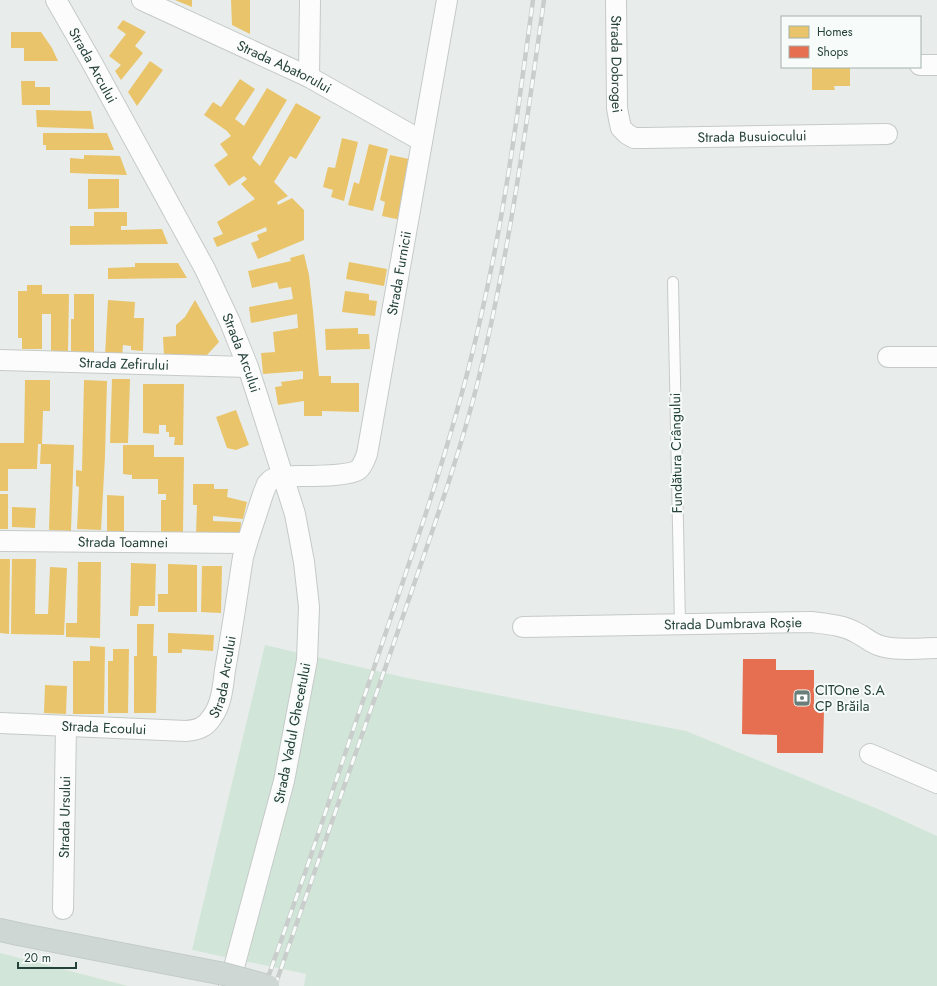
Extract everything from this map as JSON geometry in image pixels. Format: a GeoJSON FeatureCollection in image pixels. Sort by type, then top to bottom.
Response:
{"type":"FeatureCollection","features":[{"type":"Feature","properties":{"kind":"main road"},"geometry":{"type":"LineString","coordinates":[[9,932],[224,974],[268,986]]}},
{"type":"Feature","properties":{"kind":"street","name":"Strada Arcului"},"geometry":{"type":"LineString","coordinates":[[56,0],[205,269],[230,322],[248,367],[283,476],[277,477],[267,484],[247,543],[221,695],[217,708],[207,724]]}},
{"type":"Feature","properties":{"kind":"street","name":"Strada Abatorului"},"geometry":{"type":"LineString","coordinates":[[142,0],[309,76],[422,141]]}},
{"type":"Feature","properties":{"kind":"street"},"geometry":{"type":"LineString","coordinates":[[309,76],[310,0]]}},
{"type":"Feature","properties":{"kind":"street","name":"Strada Furnicii"},"geometry":{"type":"LineString","coordinates":[[283,476],[347,474],[357,470],[364,463],[370,438],[447,0]]}},
{"type":"Feature","properties":{"kind":"street","name":"Strada Dobrogei"},"geometry":{"type":"LineString","coordinates":[[616,0],[617,108],[621,128]]}},
{"type":"Feature","properties":{"kind":"street"},"geometry":{"type":"LineString","coordinates":[[921,65],[937,65]]}},
{"type":"Feature","properties":{"kind":"street","name":"Strada Busuiocului"},"geometry":{"type":"LineString","coordinates":[[621,128],[634,138],[887,134]]}},
{"type":"Feature","properties":{"kind":"street"},"geometry":{"type":"LineString","coordinates":[[888,357],[937,357]]}},
{"type":"Feature","properties":{"kind":"street","name":"Strada Zefirului"},"geometry":{"type":"LineString","coordinates":[[0,360],[248,367]]}},
{"type":"Feature","properties":{"kind":"street","name":"Strada Vadul Ghecetului"},"geometry":{"type":"LineString","coordinates":[[229,986],[284,780],[307,660],[309,607],[304,562],[295,514],[283,476]]}},
{"type":"Feature","properties":{"kind":"street","name":"Strada Toamnei"},"geometry":{"type":"LineString","coordinates":[[0,541],[247,543]]}},
{"type":"Feature","properties":{"kind":"street","name":"Strada Dumbrava Roșie"},"geometry":{"type":"LineString","coordinates":[[523,627],[811,622],[836,625],[846,628],[880,646],[890,648],[937,648]]}},
{"type":"Feature","properties":{"kind":"street","name":"Strada Ecoului"},"geometry":{"type":"LineString","coordinates":[[0,723],[186,731],[201,728],[207,724]]}},
{"type":"Feature","properties":{"kind":"street","name":"Strada Ursului"},"geometry":{"type":"LineString","coordinates":[[63,908],[66,726]]}},
{"type":"Feature","properties":{"kind":"street"},"geometry":{"type":"LineString","coordinates":[[870,754],[937,783]]}},
{"type":"Feature","properties":{"kind":"lane","name":"Fundătura Crângului"},"geometry":{"type":"LineString","coordinates":[[673,282],[680,624]]}},
{"type":"Feature","properties":{"kind":"green space"},"geometry":{"type":"Polygon","coordinates":[[[265,645],[407,678],[686,731],[878,809],[937,836],[937,986],[304,986],[306,974],[192,950],[265,645]]]}},
{"type":"Feature","properties":{"kind":"green space"},"geometry":{"type":"Polygon","coordinates":[[[0,953],[128,986],[0,986],[0,953]]]}},
{"type":"Feature","properties":{"kind":"building: Homes"},"geometry":{"type":"Polygon","coordinates":[[[175,0],[192,0],[192,7],[175,0]]]}},
{"type":"Feature","properties":{"kind":"building: Homes"},"geometry":{"type":"Polygon","coordinates":[[[231,0],[250,0],[250,34],[232,25],[231,0]]]}},
{"type":"Feature","properties":{"kind":"building: Homes"},"geometry":{"type":"Polygon","coordinates":[[[123,20],[146,32],[135,46],[143,53],[121,80],[115,71],[121,65],[109,56],[126,34],[117,28],[123,20]]]}},
{"type":"Feature","properties":{"kind":"building: Homes"},"geometry":{"type":"Polygon","coordinates":[[[11,32],[41,32],[52,48],[58,61],[24,61],[24,48],[11,48],[11,32]]]}},
{"type":"Feature","properties":{"kind":"building: Homes"},"geometry":{"type":"Polygon","coordinates":[[[150,61],[163,70],[137,106],[128,92],[150,61]]]}},
{"type":"Feature","properties":{"kind":"building: Homes"},"geometry":{"type":"Polygon","coordinates":[[[812,68],[850,68],[850,86],[834,86],[835,90],[812,90],[812,68]]]}},
{"type":"Feature","properties":{"kind":"building: Homes"},"geometry":{"type":"Polygon","coordinates":[[[240,79],[255,89],[235,119],[244,126],[267,88],[287,100],[252,158],[260,166],[296,103],[321,117],[296,159],[290,156],[274,182],[288,196],[277,202],[278,205],[292,198],[304,210],[304,240],[258,259],[251,243],[259,240],[257,235],[267,231],[266,227],[217,247],[213,238],[223,234],[217,222],[255,199],[241,184],[247,179],[244,176],[229,186],[214,165],[228,155],[220,144],[231,136],[227,131],[204,115],[213,102],[221,107],[240,79]]]}},
{"type":"Feature","properties":{"kind":"building: Homes"},"geometry":{"type":"Polygon","coordinates":[[[21,81],[35,81],[35,87],[50,87],[50,105],[22,105],[21,81]]]}},
{"type":"Feature","properties":{"kind":"building: Homes"},"geometry":{"type":"Polygon","coordinates":[[[36,110],[91,111],[94,129],[37,127],[36,110]]]}},
{"type":"Feature","properties":{"kind":"building: Homes"},"geometry":{"type":"Polygon","coordinates":[[[43,133],[107,133],[114,150],[46,150],[46,145],[43,145],[43,133]]]}},
{"type":"Feature","properties":{"kind":"building: Homes"},"geometry":{"type":"Polygon","coordinates":[[[342,138],[358,142],[344,201],[331,197],[333,190],[323,187],[328,167],[335,168],[342,138]]]}},
{"type":"Feature","properties":{"kind":"building: Homes"},"geometry":{"type":"Polygon","coordinates":[[[369,144],[388,149],[373,211],[348,205],[354,182],[359,184],[369,144]]]}},
{"type":"Feature","properties":{"kind":"building: Homes"},"geometry":{"type":"Polygon","coordinates":[[[84,155],[120,156],[127,175],[70,173],[70,158],[84,159],[84,155]]]}},
{"type":"Feature","properties":{"kind":"building: Homes"},"geometry":{"type":"Polygon","coordinates":[[[390,155],[414,160],[401,220],[382,216],[385,202],[380,200],[390,155]]]}},
{"type":"Feature","properties":{"kind":"building: Homes"},"geometry":{"type":"Polygon","coordinates":[[[88,179],[119,179],[119,208],[88,209],[88,179]]]}},
{"type":"Feature","properties":{"kind":"building: Homes"},"geometry":{"type":"Polygon","coordinates":[[[94,212],[127,212],[127,226],[121,226],[121,230],[162,229],[168,244],[70,245],[70,226],[94,226],[94,212]]]}},
{"type":"Feature","properties":{"kind":"building: Homes"},"geometry":{"type":"Polygon","coordinates":[[[304,254],[309,275],[319,376],[331,376],[331,383],[359,383],[359,412],[322,411],[322,416],[304,416],[304,401],[278,405],[275,387],[282,386],[281,382],[303,379],[303,371],[263,374],[261,353],[275,352],[273,332],[298,328],[297,314],[251,323],[249,307],[293,299],[291,287],[279,289],[277,282],[252,288],[248,271],[291,261],[290,258],[304,254]]]}},
{"type":"Feature","properties":{"kind":"building: Homes"},"geometry":{"type":"Polygon","coordinates":[[[349,262],[387,269],[384,286],[346,279],[349,262]]]}},
{"type":"Feature","properties":{"kind":"building: Homes"},"geometry":{"type":"Polygon","coordinates":[[[135,263],[178,263],[187,278],[108,279],[108,268],[135,267],[135,263]]]}},
{"type":"Feature","properties":{"kind":"building: Homes"},"geometry":{"type":"Polygon","coordinates":[[[27,285],[42,285],[42,294],[69,294],[68,352],[51,351],[51,314],[42,314],[42,349],[22,349],[22,338],[18,338],[18,291],[27,291],[27,285]]]}},
{"type":"Feature","properties":{"kind":"building: Homes"},"geometry":{"type":"Polygon","coordinates":[[[345,291],[369,294],[369,300],[377,301],[375,316],[342,312],[345,291]]]}},
{"type":"Feature","properties":{"kind":"building: Homes"},"geometry":{"type":"Polygon","coordinates":[[[74,294],[94,294],[94,354],[71,354],[71,319],[74,319],[74,294]]]}},
{"type":"Feature","properties":{"kind":"building: Homes"},"geometry":{"type":"Polygon","coordinates":[[[108,300],[135,302],[134,318],[144,318],[143,351],[131,350],[131,346],[123,345],[122,357],[105,356],[108,300]]]}},
{"type":"Feature","properties":{"kind":"building: Homes"},"geometry":{"type":"Polygon","coordinates":[[[195,300],[219,342],[207,355],[164,356],[163,337],[176,336],[176,325],[185,317],[195,300]]]}},
{"type":"Feature","properties":{"kind":"building: Homes"},"geometry":{"type":"Polygon","coordinates":[[[358,328],[358,334],[369,334],[370,349],[326,350],[325,329],[358,328]]]}},
{"type":"Feature","properties":{"kind":"building: Homes"},"geometry":{"type":"Polygon","coordinates":[[[112,379],[130,379],[128,443],[110,443],[112,379]]]}},
{"type":"Feature","properties":{"kind":"building: Homes"},"geometry":{"type":"Polygon","coordinates":[[[25,380],[50,380],[50,411],[43,411],[42,444],[74,445],[71,531],[49,530],[51,464],[40,464],[41,444],[38,444],[37,469],[8,469],[8,491],[0,491],[0,443],[24,443],[25,380]]]}},
{"type":"Feature","properties":{"kind":"building: Homes"},"geometry":{"type":"Polygon","coordinates":[[[84,380],[107,381],[101,530],[77,529],[79,487],[76,486],[76,470],[82,471],[84,380]]]}},
{"type":"Feature","properties":{"kind":"building: Homes"},"geometry":{"type":"Polygon","coordinates":[[[143,384],[184,384],[183,445],[174,445],[175,437],[169,437],[169,432],[166,432],[166,425],[159,425],[159,434],[143,433],[143,384]]]}},
{"type":"Feature","properties":{"kind":"building: Homes"},"geometry":{"type":"Polygon","coordinates":[[[236,410],[249,445],[236,450],[227,448],[216,417],[236,410]]]}},
{"type":"Feature","properties":{"kind":"building: Homes"},"geometry":{"type":"Polygon","coordinates":[[[123,445],[154,445],[154,457],[184,457],[183,533],[161,533],[161,500],[166,500],[166,494],[158,494],[158,479],[132,479],[132,475],[123,474],[123,445]]]}},
{"type":"Feature","properties":{"kind":"building: Homes"},"geometry":{"type":"Polygon","coordinates":[[[193,484],[214,484],[214,489],[228,489],[227,497],[247,502],[243,519],[213,516],[213,521],[241,522],[240,536],[196,534],[197,505],[193,505],[193,484]]]}},
{"type":"Feature","properties":{"kind":"building: Homes"},"geometry":{"type":"Polygon","coordinates":[[[0,494],[8,494],[8,529],[0,529],[0,494]]]}},
{"type":"Feature","properties":{"kind":"building: Homes"},"geometry":{"type":"Polygon","coordinates":[[[107,495],[124,496],[124,533],[107,532],[107,495]]]}},
{"type":"Feature","properties":{"kind":"building: Homes"},"geometry":{"type":"Polygon","coordinates":[[[12,507],[36,508],[35,528],[12,527],[12,507]]]}},
{"type":"Feature","properties":{"kind":"building: Homes"},"geometry":{"type":"Polygon","coordinates":[[[0,559],[10,559],[9,634],[0,633],[0,559]]]}},
{"type":"Feature","properties":{"kind":"building: Homes"},"geometry":{"type":"Polygon","coordinates":[[[12,559],[36,559],[35,614],[48,614],[50,567],[67,568],[64,635],[11,634],[12,559]]]}},
{"type":"Feature","properties":{"kind":"building: Homes"},"geometry":{"type":"Polygon","coordinates":[[[78,562],[101,562],[100,638],[66,637],[66,623],[77,623],[78,562]]]}},
{"type":"Feature","properties":{"kind":"building: Homes"},"geometry":{"type":"Polygon","coordinates":[[[131,563],[156,564],[155,606],[139,606],[138,616],[130,616],[131,563]]]}},
{"type":"Feature","properties":{"kind":"building: Homes"},"geometry":{"type":"Polygon","coordinates":[[[168,564],[197,565],[197,612],[158,612],[158,594],[168,594],[168,564]]]}},
{"type":"Feature","properties":{"kind":"building: Homes"},"geometry":{"type":"Polygon","coordinates":[[[202,566],[222,566],[221,613],[201,612],[202,566]]]}},
{"type":"Feature","properties":{"kind":"building: Homes"},"geometry":{"type":"Polygon","coordinates":[[[137,624],[154,624],[153,656],[157,656],[156,713],[134,713],[134,656],[137,656],[137,624]]]}},
{"type":"Feature","properties":{"kind":"building: Homes"},"geometry":{"type":"Polygon","coordinates":[[[168,633],[214,635],[213,651],[182,649],[182,653],[168,653],[168,633]]]}},
{"type":"Feature","properties":{"kind":"building: Homes"},"geometry":{"type":"Polygon","coordinates":[[[90,646],[105,647],[104,714],[73,714],[73,661],[90,661],[90,646]]]}},
{"type":"Feature","properties":{"kind":"building: Homes"},"geometry":{"type":"Polygon","coordinates":[[[113,649],[129,649],[128,713],[108,713],[108,661],[113,661],[113,649]]]}},
{"type":"Feature","properties":{"kind":"building: Homes"},"geometry":{"type":"Polygon","coordinates":[[[45,685],[67,686],[66,714],[44,713],[45,685]]]}},
{"type":"Feature","properties":{"kind":"building: Shops"},"geometry":{"type":"Polygon","coordinates":[[[743,659],[776,659],[776,670],[814,670],[814,708],[824,709],[823,753],[777,753],[777,735],[742,734],[743,659]]]}},
{"type":"Feature","properties":{"kind":"railway"},"geometry":{"type":"LineString","coordinates":[[265,986],[306,870],[426,513],[464,385],[483,307],[499,231],[523,77],[533,0]]}},
{"type":"Feature","properties":{"kind":"railway"},"geometry":{"type":"LineString","coordinates":[[275,986],[430,538],[470,412],[489,334],[508,239],[544,0]]}},
{"type":"Feature","properties":{"kind":"place","name":"CITOne S.A CP Brăila"},"geometry":{"type":"Point","coordinates":[802,698]}}]}
